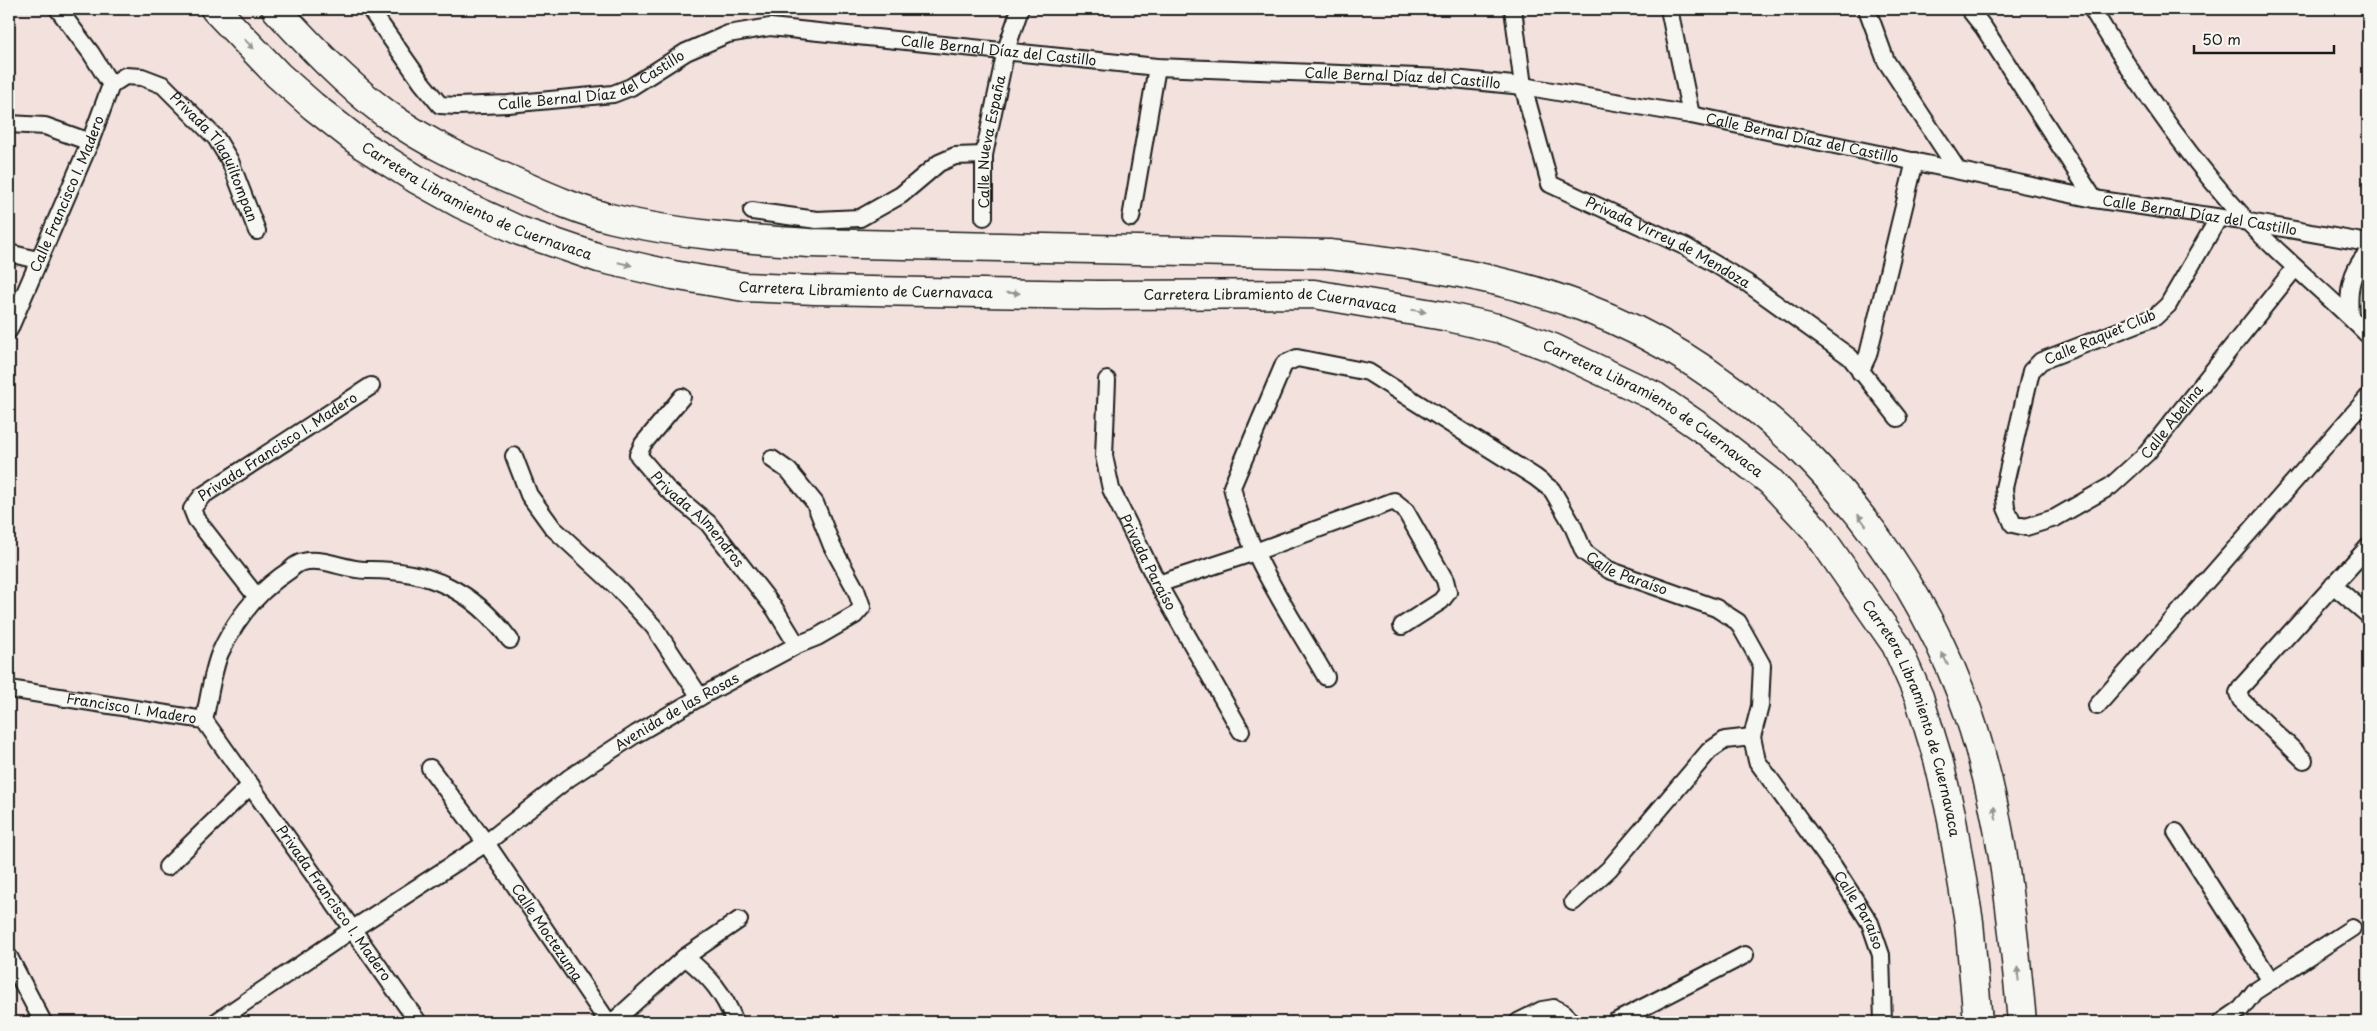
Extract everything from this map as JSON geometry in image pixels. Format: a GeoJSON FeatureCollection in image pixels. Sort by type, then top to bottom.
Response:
{"type":"FeatureCollection","features":[{"type":"Feature","properties":{"kind":"highway","name":"Carretera Libramiento de Cuernavaca"},"geometry":{"type":"LineString","coordinates":[[215,9],[278,75],[313,106],[364,146],[416,179],[461,204],[520,232],[599,258],[673,275],[744,287],[815,290],[1098,294],[1314,294],[1444,316],[1501,329],[1553,348],[1656,397],[1707,432],[1770,481],[1816,530],[1896,645],[1919,697],[1938,760],[1951,814],[1969,922],[1978,1022]]}},
{"type":"Feature","properties":{"kind":"highway"},"geometry":{"type":"LineString","coordinates":[[276,9],[306,42],[348,82],[386,114],[431,143],[486,170],[538,192],[613,219],[744,239],[809,243],[1329,254],[1409,262],[1515,286],[1583,307],[1638,332],[1687,359],[1741,396],[1792,438],[1841,492],[1889,556],[1930,626],[1961,693],[1980,754],[1994,811],[2013,915],[2022,1022]]}},
{"type":"Feature","properties":{"kind":"street"},"geometry":{"type":"LineString","coordinates":[[58,9],[91,53],[110,85]]}},
{"type":"Feature","properties":{"kind":"street","name":"Calle Bernal Díaz del Castillo"},"geometry":{"type":"LineString","coordinates":[[370,9],[440,105],[508,104],[613,94],[631,87],[686,52],[728,34],[770,27],[1157,66],[1443,78],[1523,86],[1691,115],[1958,169],[2094,199],[2218,219],[2249,222],[2368,243]]}},
{"type":"Feature","properties":{"kind":"street","name":"Calle Nueva España"},"geometry":{"type":"LineString","coordinates":[[984,217],[984,155],[1006,50],[1020,9]]}},
{"type":"Feature","properties":{"kind":"street","name":"Privada Virrey de Mendoza"},"geometry":{"type":"LineString","coordinates":[[1513,9],[1523,86],[1550,184],[1686,247],[1747,283],[1850,357],[1898,418]]}},
{"type":"Feature","properties":{"kind":"street"},"geometry":{"type":"LineString","coordinates":[[1669,9],[1691,115]]}},
{"type":"Feature","properties":{"kind":"street"},"geometry":{"type":"LineString","coordinates":[[1867,9],[1886,61],[1958,169]]}},
{"type":"Feature","properties":{"kind":"street"},"geometry":{"type":"LineString","coordinates":[[1969,9],[1984,28],[2094,199]]}},
{"type":"Feature","properties":{"kind":"street"},"geometry":{"type":"LineString","coordinates":[[2092,9],[2128,67],[2190,155],[2249,222],[2295,268],[2368,334]]}},
{"type":"Feature","properties":{"kind":"street"},"geometry":{"type":"LineString","coordinates":[[1130,218],[1157,66]]}},
{"type":"Feature","properties":{"kind":"street","name":"Privada Tlaquiltompan"},"geometry":{"type":"LineString","coordinates":[[110,85],[125,76],[142,77],[163,85],[193,114],[216,138],[230,161],[257,231]]}},
{"type":"Feature","properties":{"kind":"street","name":"Calle Francisco I. Madero"},"geometry":{"type":"LineString","coordinates":[[9,330],[37,260],[90,142],[110,85]]}},
{"type":"Feature","properties":{"kind":"street"},"geometry":{"type":"LineString","coordinates":[[9,124],[45,126],[90,142]]}},
{"type":"Feature","properties":{"kind":"street"},"geometry":{"type":"LineString","coordinates":[[752,211],[817,220],[860,218],[901,195],[939,162],[955,156],[984,155]]}},
{"type":"Feature","properties":{"kind":"street"},"geometry":{"type":"LineString","coordinates":[[1860,372],[1868,354],[1915,161]]}},
{"type":"Feature","properties":{"kind":"street","name":"Calle Raquet Club"},"geometry":{"type":"LineString","coordinates":[[2013,524],[2006,508],[2004,488],[2031,371],[2041,361],[2155,317],[2168,305],[2218,219]]}},
{"type":"Feature","properties":{"kind":"street"},"geometry":{"type":"LineString","coordinates":[[2350,316],[2350,280],[2359,263],[2368,252]]}},
{"type":"Feature","properties":{"kind":"street"},"geometry":{"type":"LineString","coordinates":[[9,253],[37,260]]}},
{"type":"Feature","properties":{"kind":"street","name":"Calle Abelina"},"geometry":{"type":"LineString","coordinates":[[2013,524],[2026,527],[2055,518],[2111,486],[2147,452],[2295,268]]}},
{"type":"Feature","properties":{"kind":"street","name":"Calle Paraíso"},"geometry":{"type":"LineString","coordinates":[[1326,677],[1256,552],[1235,503],[1232,487],[1284,364],[1297,358],[1368,372],[1535,476],[1552,490],[1572,524],[1584,552],[1608,570],[1716,608],[1738,622],[1762,665],[1760,706],[1752,737],[1757,761],[1834,867],[1870,923],[1881,955],[1883,1022]]}},
{"type":"Feature","properties":{"kind":"street","name":"Privada Paraíso"},"geometry":{"type":"LineString","coordinates":[[1107,380],[1104,456],[1110,489],[1158,584],[1241,731]]}},
{"type":"Feature","properties":{"kind":"street","name":"Privada Francisco I. Madero"},"geometry":{"type":"LineString","coordinates":[[256,596],[196,519],[192,510],[202,496],[371,386]]}},
{"type":"Feature","properties":{"kind":"street","name":"Privada Almendros"},"geometry":{"type":"LineString","coordinates":[[682,397],[643,444],[638,455],[667,489],[708,523],[775,609],[797,645]]}},
{"type":"Feature","properties":{"kind":"street"},"geometry":{"type":"LineString","coordinates":[[2097,706],[2368,397]]}},
{"type":"Feature","properties":{"kind":"street"},"geometry":{"type":"LineString","coordinates":[[514,456],[529,495],[552,528],[611,581],[654,627],[700,697]]}},
{"type":"Feature","properties":{"kind":"street","name":"Avenida de las Rosas"},"geometry":{"type":"LineString","coordinates":[[353,928],[486,843],[569,778],[636,734],[700,697],[797,645],[817,637],[855,615],[862,606],[856,590],[832,546],[815,503],[789,471],[772,459]]}},
{"type":"Feature","properties":{"kind":"street"},"geometry":{"type":"LineString","coordinates":[[1158,584],[1256,552],[1394,501],[1405,510],[1445,580],[1448,592],[1441,601],[1402,626]]}},
{"type":"Feature","properties":{"kind":"street"},"geometry":{"type":"LineString","coordinates":[[2304,760],[2242,700],[2238,693],[2242,686],[2332,585],[2367,551]]}},
{"type":"Feature","properties":{"kind":"street"},"geometry":{"type":"LineString","coordinates":[[204,720],[220,654],[256,596],[278,577],[302,562],[321,561],[358,570],[390,569],[424,575],[461,593],[494,618],[510,640]]}},
{"type":"Feature","properties":{"kind":"street"},"geometry":{"type":"LineString","coordinates":[[2332,585],[2368,615]]}},
{"type":"Feature","properties":{"kind":"street","name":"Francisco I. Madero"},"geometry":{"type":"LineString","coordinates":[[9,689],[204,720],[251,785]]}},
{"type":"Feature","properties":{"kind":"street"},"geometry":{"type":"LineString","coordinates":[[1573,902],[1609,869],[1709,752],[1724,740],[1752,737]]}},
{"type":"Feature","properties":{"kind":"street","name":"Calle Moctezuma"},"geometry":{"type":"LineString","coordinates":[[430,768],[486,843],[608,1022]]}},
{"type":"Feature","properties":{"kind":"street"},"geometry":{"type":"LineString","coordinates":[[167,867],[251,785]]}},
{"type":"Feature","properties":{"kind":"street","name":"Privada Francisco I. Madero"},"geometry":{"type":"LineString","coordinates":[[251,785],[418,1022]]}},
{"type":"Feature","properties":{"kind":"street"},"geometry":{"type":"LineString","coordinates":[[2176,832],[2272,980]]}},
{"type":"Feature","properties":{"kind":"street"},"geometry":{"type":"LineString","coordinates":[[613,1022],[686,957],[738,920]]}},
{"type":"Feature","properties":{"kind":"street"},"geometry":{"type":"LineString","coordinates":[[216,1022],[353,928]]}},
{"type":"Feature","properties":{"kind":"street"},"geometry":{"type":"LineString","coordinates":[[2227,1021],[2241,1009],[2254,992],[2352,928]]}},
{"type":"Feature","properties":{"kind":"street"},"geometry":{"type":"LineString","coordinates":[[1615,1022],[1745,955]]}},
{"type":"Feature","properties":{"kind":"street"},"geometry":{"type":"LineString","coordinates":[[9,957],[43,1022]]}},
{"type":"Feature","properties":{"kind":"street"},"geometry":{"type":"LineString","coordinates":[[686,957],[709,976],[727,1001],[736,1022]]}},
{"type":"Feature","properties":{"kind":"street"},"geometry":{"type":"LineString","coordinates":[[1518,1022],[1542,1010],[1554,1008],[1564,1013],[1571,1022]]}}]}
